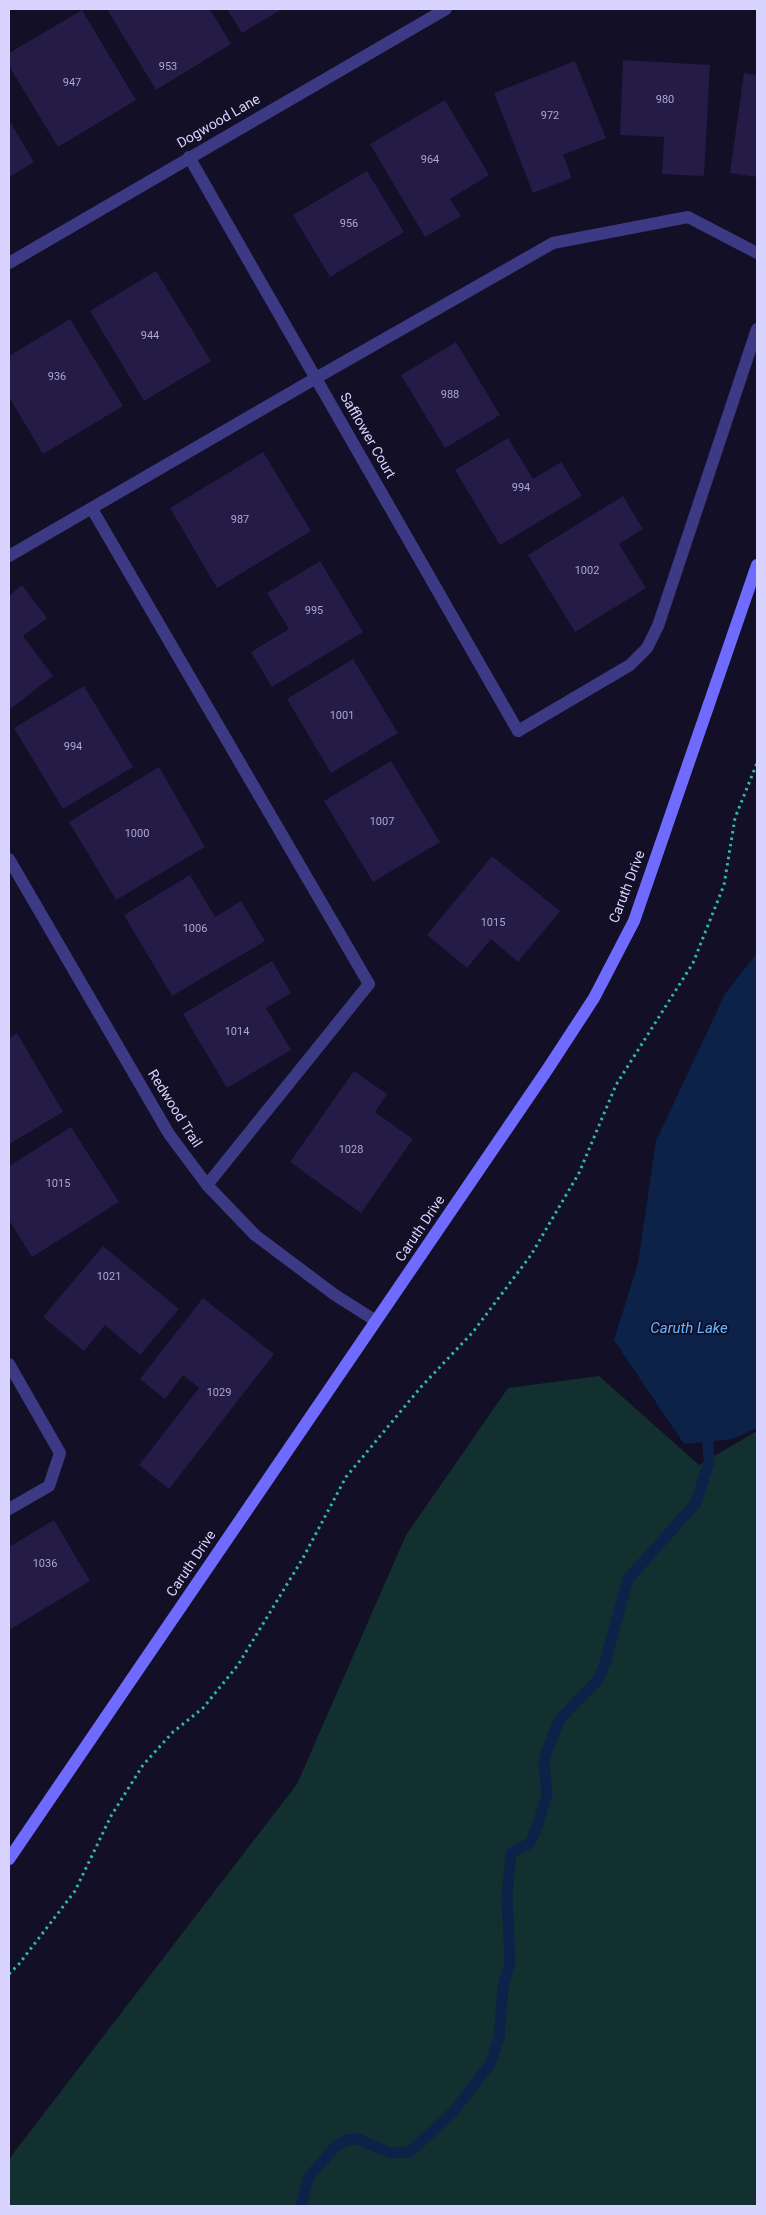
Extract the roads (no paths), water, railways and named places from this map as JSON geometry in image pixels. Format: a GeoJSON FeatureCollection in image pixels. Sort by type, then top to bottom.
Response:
{"type":"FeatureCollection","features":[{"type":"Feature","properties":{"kind":"street","name":"Dogwood Lane"},"geometry":{"type":"LineString","coordinates":[[9,263],[446,9]]}},
{"type":"Feature","properties":{"kind":"street","name":"Safflower Court"},"geometry":{"type":"LineString","coordinates":[[189,157],[518,730],[630,665],[648,648],[658,626],[757,329]]}},
{"type":"Feature","properties":{"kind":"street"},"geometry":{"type":"LineString","coordinates":[[9,556],[552,243],[688,217],[757,253]]}},
{"type":"Feature","properties":{"kind":"street"},"geometry":{"type":"LineString","coordinates":[[92,508],[369,984],[207,1186]]}},
{"type":"Feature","properties":{"kind":"street","name":"Caruth Drive"},"geometry":{"type":"LineString","coordinates":[[9,1859],[376,1322],[594,998],[634,920],[757,565]]}},
{"type":"Feature","properties":{"kind":"street","name":"Redwood Trail"},"geometry":{"type":"LineString","coordinates":[[9,859],[169,1134],[207,1186],[255,1235],[335,1295],[376,1322]]}},
{"type":"Feature","properties":{"kind":"street"},"geometry":{"type":"LineString","coordinates":[[9,1364],[60,1453],[49,1486],[9,1509]]}},
{"type":"Feature","properties":{"kind":"water","name":"Caruth Lake"},"geometry":{"type":"Polygon","coordinates":[[[757,953],[757,1428],[732,1439],[684,1444],[614,1340],[638,1263],[656,1141],[725,994],[757,953]]]}},
{"type":"Feature","properties":{"kind":"waterway"},"geometry":{"type":"LineString","coordinates":[[301,2206],[308,2178],[336,2146],[347,2140],[358,2139],[390,2153],[410,2152],[454,2111],[490,2064],[499,2038],[503,1987],[510,1963],[507,1897],[511,1853],[530,1843],[537,1827],[547,1794],[544,1762],[547,1750],[560,1719],[597,1681],[604,1666],[628,1579],[696,1503],[709,1462],[707,1426]]}}]}
